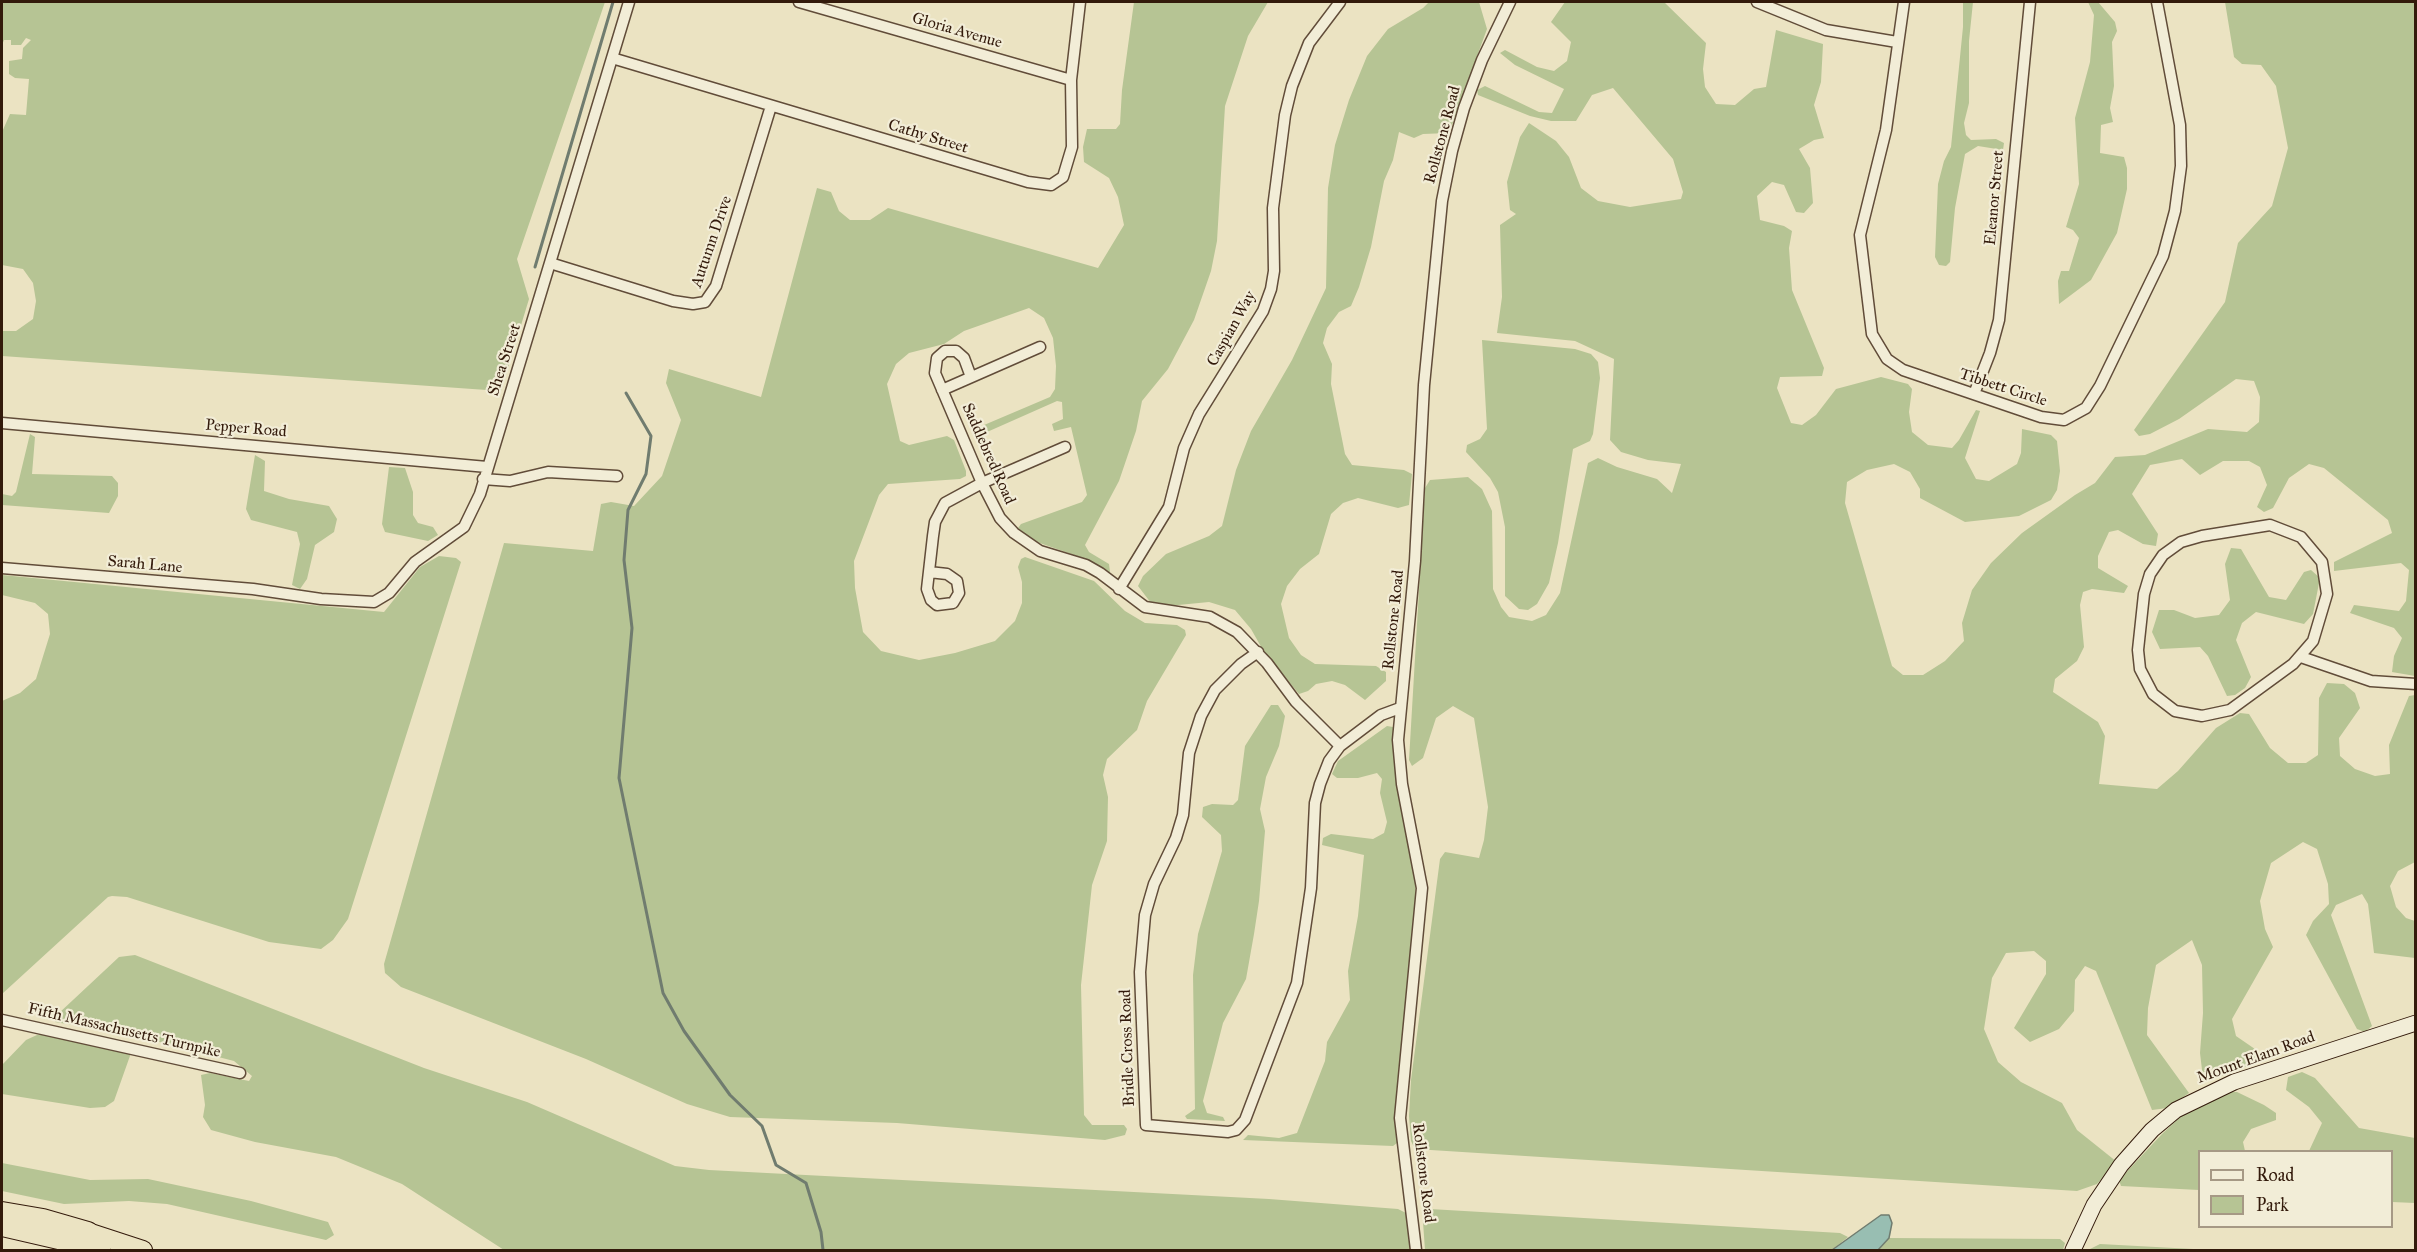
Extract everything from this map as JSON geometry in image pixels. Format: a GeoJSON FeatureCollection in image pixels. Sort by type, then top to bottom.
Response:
{"type":"FeatureCollection","features":[{"type":"Feature","properties":{"kind":"highway"},"geometry":{"type":"LineString","coordinates":[[2,1212],[44,1219],[143,1251]]}},
{"type":"Feature","properties":{"kind":"highway"},"geometry":{"type":"LineString","coordinates":[[2,1226],[61,1245],[100,1251]]}},
{"type":"Feature","properties":{"kind":"main road","name":"Mount Elam Road"},"geometry":{"type":"LineString","coordinates":[[2073,1251],[2094,1205],[2116,1172],[2142,1140],[2176,1110],[2235,1082],[2415,1023]]}},
{"type":"Feature","properties":{"kind":"street","name":"Shea Street"},"geometry":{"type":"LineString","coordinates":[[286,595],[363,602],[382,600],[415,562],[464,527],[480,494],[629,2]]}},
{"type":"Feature","properties":{"kind":"street","name":"Gloria Avenue"},"geometry":{"type":"LineString","coordinates":[[799,2],[1071,80]]}},
{"type":"Feature","properties":{"kind":"street","name":"Cathy Street"},"geometry":{"type":"LineString","coordinates":[[612,58],[1028,182],[1051,185],[1063,177],[1071,156],[1071,80],[1080,2]]}},
{"type":"Feature","properties":{"kind":"street","name":"Caspian Way"},"geometry":{"type":"LineString","coordinates":[[1119,589],[1169,507],[1184,448],[1199,414],[1263,311],[1271,289],[1274,271],[1273,208],[1285,115],[1292,86],[1309,43],[1340,2]]}},
{"type":"Feature","properties":{"kind":"street"},"geometry":{"type":"LineString","coordinates":[[1756,2],[1826,30],[1898,42]]}},
{"type":"Feature","properties":{"kind":"street","name":"Tibbett Circle"},"geometry":{"type":"LineString","coordinates":[[1904,2],[1886,130],[1860,235],[1869,326],[1879,347],[1892,364],[1927,380],[2053,420],[2064,420],[2077,416],[2086,408],[2100,386],[2163,256],[2175,211],[2181,166],[2180,124],[2157,2]]}},
{"type":"Feature","properties":{"kind":"street","name":"Eleanor Street"},"geometry":{"type":"LineString","coordinates":[[1974,394],[1999,320],[2030,2]]}},
{"type":"Feature","properties":{"kind":"street","name":"Rollstone Road"},"geometry":{"type":"LineString","coordinates":[[1416,1251],[1400,1119],[1422,888],[1401,776],[1400,708],[1415,561],[1429,324],[1442,201],[1464,108],[1506,3]]}},
{"type":"Feature","properties":{"kind":"street","name":"Autumn Drive"},"geometry":{"type":"LineString","coordinates":[[550,262],[673,301],[693,304],[705,302],[716,286],[771,106]]}},
{"type":"Feature","properties":{"kind":"street"},"geometry":{"type":"LineString","coordinates":[[942,390],[1040,347]]}},
{"type":"Feature","properties":{"kind":"street","name":"Saddlebred Road"},"geometry":{"type":"LineString","coordinates":[[971,377],[960,354],[945,351],[937,358],[934,368],[942,390],[982,483],[1000,518],[1027,544],[1054,556],[1086,566],[1153,610],[1196,614],[1222,623],[1243,637],[1258,652],[1296,702],[1340,746]]}},
{"type":"Feature","properties":{"kind":"street","name":"Pepper Road"},"geometry":{"type":"LineString","coordinates":[[2,423],[487,467]]}},
{"type":"Feature","properties":{"kind":"street"},"geometry":{"type":"LineString","coordinates":[[929,572],[940,511],[957,495],[1065,447]]}},
{"type":"Feature","properties":{"kind":"street"},"geometry":{"type":"LineString","coordinates":[[483,479],[510,481],[548,472],[617,476]]}},
{"type":"Feature","properties":{"kind":"street"},"geometry":{"type":"LineString","coordinates":[[2248,527],[2281,527],[2301,537],[2322,562],[2327,583],[2325,605],[2313,641],[2301,657],[2238,705],[2221,713],[2193,716],[2167,706],[2147,686],[2139,660],[2144,594],[2156,564],[2163,555],[2181,542],[2248,527]]}},
{"type":"Feature","properties":{"kind":"street","name":"Sarah Lane"},"geometry":{"type":"LineString","coordinates":[[2,568],[253,589],[286,595]]}},
{"type":"Feature","properties":{"kind":"street","name":"Bridle Cross Road"},"geometry":{"type":"LineString","coordinates":[[1258,652],[1235,669],[1215,690],[1201,716],[1189,753],[1183,815],[1176,838],[1154,884],[1145,915],[1140,972],[1146,1125],[1228,1132],[1236,1130],[1245,1120],[1297,983],[1311,888],[1315,803],[1329,761],[1340,746],[1381,715],[1400,708]]}},
{"type":"Feature","properties":{"kind":"street"},"geometry":{"type":"LineString","coordinates":[[2301,657],[2371,681],[2415,684]]}},
{"type":"Feature","properties":{"kind":"street","name":"Fifth Massachusetts Turnpike"},"geometry":{"type":"LineString","coordinates":[[2,1020],[240,1073]]}},
{"type":"Feature","properties":{"kind":"green space"},"geometry":{"type":"Polygon","coordinates":[[[2,2],[605,2],[517,259],[529,299],[501,391],[2,356],[2,331],[16,331],[33,319],[36,301],[33,283],[23,269],[2,265],[2,132],[10,114],[26,115],[29,79],[15,78],[9,74],[9,61],[22,59],[23,48],[31,40],[26,38],[21,45],[11,45],[11,40],[4,40],[2,45],[2,2]]]}},
{"type":"Feature","properties":{"kind":"green space"},"geometry":{"type":"Polygon","coordinates":[[[1134,2],[1268,2],[1248,36],[1225,106],[1217,241],[1211,271],[1194,320],[1168,369],[1142,401],[1136,431],[1119,481],[1085,545],[1089,552],[1109,564],[1110,572],[1105,573],[1077,556],[1034,541],[1018,528],[1021,524],[1082,502],[1087,495],[1071,427],[1054,431],[1052,424],[1063,419],[1062,402],[1057,401],[978,436],[972,432],[1050,397],[1055,389],[1056,366],[1053,338],[1044,318],[1029,308],[964,331],[944,344],[909,353],[896,364],[887,384],[900,441],[909,445],[947,436],[954,440],[966,476],[960,479],[888,484],[879,495],[854,561],[855,588],[863,632],[881,651],[919,660],[955,653],[995,641],[1015,621],[1022,603],[1022,582],[1018,567],[1021,559],[1025,557],[1094,581],[1125,611],[1145,623],[1177,625],[1185,630],[1186,635],[1147,701],[1137,730],[1107,759],[1103,775],[1108,797],[1107,841],[1092,885],[1081,985],[1084,1115],[1092,1125],[1124,1125],[1127,1129],[1125,1135],[1105,1140],[897,1123],[730,1117],[687,1104],[586,1059],[401,987],[385,973],[384,964],[504,543],[593,551],[601,504],[611,502],[634,506],[662,476],[681,420],[666,383],[669,369],[761,397],[817,188],[831,192],[839,211],[850,220],[870,220],[888,208],[1098,268],[1124,225],[1118,197],[1109,178],[1084,162],[1083,147],[1087,129],[1116,129],[1120,124],[1122,90],[1134,2]]]}},
{"type":"Feature","properties":{"kind":"green space"},"geometry":{"type":"Polygon","coordinates":[[[1429,2],[1479,2],[1487,29],[1449,133],[1423,134],[1414,138],[1399,132],[1393,160],[1384,181],[1371,247],[1359,287],[1351,306],[1339,312],[1327,328],[1323,343],[1332,364],[1331,384],[1345,454],[1352,465],[1404,470],[1412,474],[1409,505],[1398,508],[1358,498],[1343,503],[1331,514],[1319,554],[1300,569],[1287,586],[1281,604],[1289,638],[1301,655],[1315,664],[1376,666],[1386,672],[1386,681],[1365,700],[1345,685],[1332,681],[1316,684],[1308,691],[1299,694],[1264,652],[1251,629],[1235,610],[1209,602],[1168,606],[1151,603],[1138,586],[1143,576],[1166,554],[1209,536],[1222,526],[1236,470],[1251,431],[1292,360],[1326,288],[1328,188],[1335,145],[1349,100],[1367,56],[1388,29],[1429,2]]]}},
{"type":"Feature","properties":{"kind":"green space"},"geometry":{"type":"Polygon","coordinates":[[[1565,2],[1664,2],[1706,43],[1703,69],[1705,87],[1716,104],[1735,105],[1754,89],[1766,87],[1776,30],[1823,44],[1821,82],[1814,105],[1824,138],[1814,140],[1799,149],[1810,168],[1813,203],[1804,213],[1796,212],[1784,185],[1772,182],[1757,196],[1760,220],[1784,226],[1792,231],[1789,248],[1792,290],[1824,368],[1822,376],[1780,377],[1777,388],[1791,423],[1802,425],[1816,415],[1836,389],[1881,377],[1908,384],[1912,389],[1909,412],[1912,432],[1928,445],[1952,448],[1976,410],[1980,411],[1965,458],[1976,479],[1989,481],[2017,464],[2021,453],[2022,429],[2051,435],[2057,441],[2060,471],[2057,490],[2051,500],[2019,516],[1965,522],[1920,498],[1920,489],[1910,472],[1894,464],[1867,470],[1847,482],[1845,503],[1892,666],[1903,675],[1923,675],[1945,661],[1964,641],[1962,623],[1972,590],[1991,563],[2022,533],[2095,483],[2115,457],[2145,455],[2208,429],[2247,432],[2259,422],[2260,397],[2254,381],[2236,379],[2179,419],[2150,434],[2139,436],[2134,430],[2225,302],[2238,243],[2272,206],[2288,148],[2276,86],[2261,65],[2242,64],[2234,57],[2225,2],[2415,2],[2415,676],[2392,672],[2394,656],[2402,638],[2394,628],[2350,613],[2354,605],[2399,611],[2406,601],[2409,570],[2401,563],[2334,571],[2334,562],[2392,533],[2388,520],[2324,468],[2309,464],[2289,478],[2273,508],[2264,512],[2257,507],[2267,485],[2260,467],[2249,461],[2223,461],[2200,475],[2182,459],[2150,465],[2132,494],[2158,534],[2156,546],[2143,544],[2118,530],[2109,532],[2098,556],[2098,568],[2128,586],[2124,593],[2092,589],[2083,592],[2080,605],[2084,647],[2077,661],[2055,679],[2053,692],[2098,722],[2105,736],[2099,784],[2157,789],[2178,771],[2216,728],[2240,713],[2249,714],[2270,748],[2288,763],[2306,763],[2318,755],[2319,698],[2327,683],[2344,684],[2355,693],[2360,708],[2339,738],[2340,756],[2355,769],[2375,776],[2390,774],[2389,745],[2409,696],[2415,695],[2415,862],[2398,871],[2390,886],[2396,907],[2406,918],[2415,921],[2415,958],[2374,953],[2368,904],[2362,894],[2336,905],[2331,915],[2372,1026],[2365,1032],[2357,1029],[2306,935],[2313,921],[2329,904],[2328,884],[2317,849],[2303,842],[2271,863],[2260,901],[2265,929],[2273,947],[2232,1019],[2236,1036],[2268,1058],[2214,1079],[2203,1078],[2200,1053],[2203,1013],[2202,965],[2192,940],[2156,965],[2148,1008],[2147,1035],[2189,1093],[2167,1108],[2152,1110],[2096,971],[2085,966],[2075,980],[2074,1011],[2059,1029],[2030,1042],[2014,1028],[2046,974],[2046,961],[2034,951],[2006,953],[1992,978],[1984,1029],[1998,1062],[2021,1082],[2062,1103],[2077,1130],[2117,1162],[2097,1184],[2077,1191],[1415,1149],[1411,1141],[1409,1116],[1411,1080],[1440,859],[1445,852],[1479,858],[1488,807],[1474,718],[1453,706],[1436,718],[1423,758],[1412,766],[1409,760],[1425,488],[1430,480],[1468,477],[1482,489],[1492,511],[1493,589],[1501,607],[1509,617],[1532,621],[1546,615],[1560,593],[1588,463],[1598,458],[1617,467],[1657,479],[1672,493],[1681,464],[1648,460],[1621,452],[1610,440],[1614,359],[1575,341],[1497,333],[1502,297],[1500,225],[1516,214],[1510,210],[1507,182],[1520,137],[1529,123],[1556,141],[1569,157],[1581,188],[1598,201],[1630,207],[1681,199],[1683,192],[1673,159],[1613,88],[1592,95],[1576,121],[1551,121],[1530,116],[1478,95],[1477,90],[1485,86],[1539,112],[1552,113],[1564,89],[1515,65],[1500,53],[1505,50],[1537,67],[1554,71],[1567,61],[1571,42],[1551,22],[1565,2]]]}},
{"type":"Feature","properties":{"kind":"green space"},"geometry":{"type":"Polygon","coordinates":[[[1963,2],[1973,2],[1969,41],[1969,103],[1964,123],[1966,135],[1971,140],[1996,139],[2004,143],[2003,150],[1978,146],[1965,154],[1955,208],[1950,262],[1946,266],[1939,265],[1935,257],[1938,184],[1944,161],[1951,147],[1963,27],[1963,2]]]}},
{"type":"Feature","properties":{"kind":"green space"},"geometry":{"type":"Polygon","coordinates":[[[2088,2],[2098,2],[2115,22],[2117,31],[2112,42],[2114,86],[2110,108],[2113,122],[2101,125],[2100,153],[2124,157],[2127,168],[2127,189],[2117,233],[2091,280],[2059,304],[2058,281],[2061,271],[2069,271],[2079,238],[2073,230],[2066,227],[2079,184],[2075,118],[2090,62],[2094,15],[2088,2]]]}},
{"type":"Feature","properties":{"kind":"green space"},"geometry":{"type":"Polygon","coordinates":[[[1482,340],[1575,349],[1591,354],[1598,362],[1600,378],[1593,434],[1590,441],[1573,449],[1558,543],[1549,583],[1537,604],[1528,610],[1519,609],[1505,596],[1505,527],[1498,492],[1490,478],[1466,452],[1467,445],[1480,439],[1487,429],[1482,340]]]}},
{"type":"Feature","properties":{"kind":"green space"},"geometry":{"type":"Polygon","coordinates":[[[30,434],[35,437],[32,474],[112,476],[118,483],[118,496],[109,513],[2,505],[2,494],[12,496],[16,492],[30,434]]]}},
{"type":"Feature","properties":{"kind":"green space"},"geometry":{"type":"Polygon","coordinates":[[[255,455],[265,461],[264,491],[289,499],[329,506],[337,519],[334,532],[315,545],[307,579],[300,589],[292,585],[300,544],[297,532],[251,520],[246,509],[255,455]]]}},
{"type":"Feature","properties":{"kind":"green space"},"geometry":{"type":"Polygon","coordinates":[[[389,467],[405,468],[413,492],[413,515],[418,523],[433,527],[438,535],[428,541],[385,532],[382,524],[389,467]]]}},
{"type":"Feature","properties":{"kind":"green space"},"geometry":{"type":"Polygon","coordinates":[[[2231,548],[2241,549],[2269,597],[2286,600],[2304,572],[2311,570],[2320,578],[2313,614],[2304,624],[2256,612],[2242,623],[2236,640],[2251,677],[2245,688],[2235,695],[2227,696],[2208,656],[2200,647],[2160,649],[2152,632],[2159,610],[2174,610],[2195,618],[2219,615],[2230,600],[2225,564],[2231,548]]]}},
{"type":"Feature","properties":{"kind":"green space"},"geometry":{"type":"Polygon","coordinates":[[[439,556],[456,558],[461,562],[348,919],[333,940],[321,949],[269,942],[127,897],[112,896],[108,897],[2,994],[2,701],[20,693],[36,679],[50,634],[48,614],[35,603],[2,595],[2,575],[384,612],[420,567],[439,556]]]}},
{"type":"Feature","properties":{"kind":"green space"},"geometry":{"type":"Polygon","coordinates":[[[1271,705],[1278,705],[1285,716],[1279,746],[1266,777],[1260,809],[1265,831],[1254,934],[1246,979],[1223,1023],[1203,1101],[1207,1113],[1223,1117],[1225,1121],[1187,1119],[1185,1116],[1195,1109],[1193,975],[1198,934],[1222,851],[1221,835],[1202,817],[1203,807],[1212,804],[1233,805],[1238,800],[1245,746],[1271,705]]]}},
{"type":"Feature","properties":{"kind":"green space"},"geometry":{"type":"Polygon","coordinates":[[[1387,726],[1393,727],[1394,749],[1417,864],[1412,959],[1396,1096],[1397,1143],[1393,1146],[1243,1140],[1248,1135],[1279,1138],[1297,1133],[1325,1061],[1327,1042],[1350,1000],[1348,971],[1358,916],[1364,855],[1322,845],[1323,838],[1331,834],[1373,839],[1384,833],[1387,822],[1380,793],[1382,779],[1377,773],[1358,778],[1337,778],[1332,774],[1338,761],[1387,726]]]}},
{"type":"Feature","properties":{"kind":"green space"},"geometry":{"type":"Polygon","coordinates":[[[135,955],[424,1068],[527,1102],[675,1166],[709,1170],[1269,1199],[1398,1209],[1406,1213],[1410,1250],[504,1250],[402,1184],[336,1157],[255,1142],[211,1130],[203,1117],[205,1105],[201,1075],[210,1073],[249,1081],[252,1076],[234,1061],[132,1035],[55,1022],[58,1014],[119,957],[135,955]]]}},
{"type":"Feature","properties":{"kind":"green space"},"geometry":{"type":"Polygon","coordinates":[[[37,1035],[55,1035],[131,1053],[114,1101],[105,1107],[90,1108],[2,1094],[2,1065],[26,1040],[37,1035]]]}},
{"type":"Feature","properties":{"kind":"green space"},"geometry":{"type":"Polygon","coordinates":[[[2302,1072],[2315,1078],[2359,1128],[2415,1138],[2415,1203],[2393,1202],[2393,1150],[2309,1150],[2322,1123],[2309,1107],[2286,1090],[2288,1077],[2302,1072]]]}},
{"type":"Feature","properties":{"kind":"green space"},"geometry":{"type":"Polygon","coordinates":[[[2222,1092],[2237,1092],[2276,1113],[2276,1120],[2251,1129],[2243,1142],[2245,1150],[2198,1150],[2198,1190],[2121,1186],[2119,1180],[2191,1107],[2222,1092]]]}},
{"type":"Feature","properties":{"kind":"green space"},"geometry":{"type":"Polygon","coordinates":[[[2,1163],[90,1180],[148,1179],[251,1201],[328,1222],[334,1235],[326,1240],[167,1204],[129,1201],[64,1204],[2,1191],[2,1163]]]}},
{"type":"Feature","properties":{"kind":"green space"},"geometry":{"type":"Polygon","coordinates":[[[1430,1209],[1840,1233],[1848,1237],[1832,1250],[1425,1250],[1424,1212],[1430,1209]]]}},
{"type":"Feature","properties":{"kind":"green space"},"geometry":{"type":"Polygon","coordinates":[[[1889,1238],[2060,1239],[2065,1243],[2063,1250],[1878,1250],[1889,1238]]]}},
{"type":"Feature","properties":{"kind":"green space"},"geometry":{"type":"Polygon","coordinates":[[[2100,1244],[2212,1250],[2088,1250],[2100,1244]]]}},
{"type":"Feature","properties":{"kind":"water"},"geometry":{"type":"Polygon","coordinates":[[[1881,1215],[1889,1215],[1892,1223],[1889,1238],[1878,1250],[1832,1250],[1881,1215]]]}},
{"type":"Feature","properties":{"kind":"waterway"},"geometry":{"type":"LineString","coordinates":[[535,267],[613,2]]}},
{"type":"Feature","properties":{"kind":"waterway"},"geometry":{"type":"LineString","coordinates":[[626,393],[651,436],[646,474],[628,510],[624,560],[632,628],[619,778],[663,993],[684,1031],[730,1095],[762,1126],[776,1165],[806,1183],[821,1232],[823,1250]]}}]}
